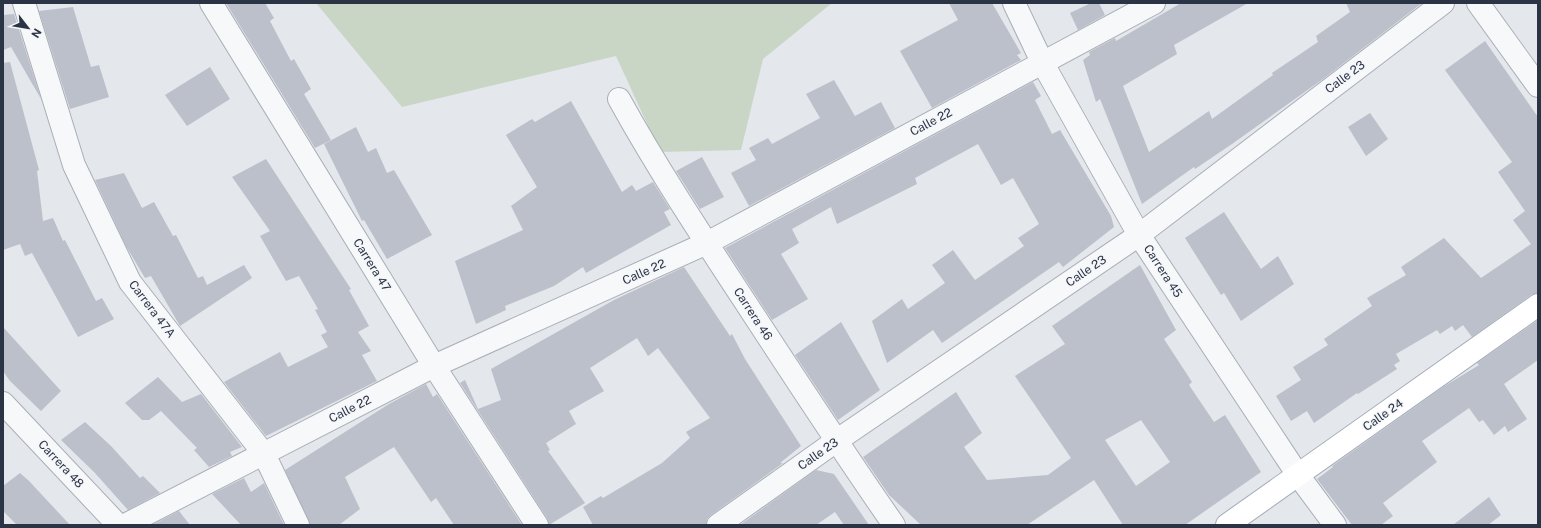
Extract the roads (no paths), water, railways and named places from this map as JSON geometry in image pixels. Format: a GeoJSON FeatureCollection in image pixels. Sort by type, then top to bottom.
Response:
{"type":"FeatureCollection","features":[{"type":"Feature","properties":{"kind":"main road","name":"Calle 24"},"geometry":{"type":"LineString","coordinates":[[1227,525],[1538,305]]}},
{"type":"Feature","properties":{"kind":"street","name":"Carrera 47A"},"geometry":{"type":"LineString","coordinates":[[24,3],[74,165],[130,282],[264,454],[298,525]]}},
{"type":"Feature","properties":{"kind":"street","name":"Carrera 47"},"geometry":{"type":"LineString","coordinates":[[211,3],[434,366],[537,525]]}},
{"type":"Feature","properties":{"kind":"street","name":"Carrera 45"},"geometry":{"type":"LineString","coordinates":[[1014,3],[1042,62],[1140,235],[1298,475],[1335,525]]}},
{"type":"Feature","properties":{"kind":"street","name":"Calle 22"},"geometry":{"type":"LineString","coordinates":[[125,525],[434,366],[707,243],[1154,3]]}},
{"type":"Feature","properties":{"kind":"street","name":"Calle 23"},"geometry":{"type":"LineString","coordinates":[[718,525],[836,441],[1140,235],[1443,3]]}},
{"type":"Feature","properties":{"kind":"street"},"geometry":{"type":"LineString","coordinates":[[1478,3],[1538,86]]}},
{"type":"Feature","properties":{"kind":"street","name":"Carrera 46"},"geometry":{"type":"LineString","coordinates":[[619,99],[639,135],[707,243],[836,441],[894,525]]}},
{"type":"Feature","properties":{"kind":"street","name":"Carrera 48"},"geometry":{"type":"LineString","coordinates":[[3,403],[118,525]]}}]}
